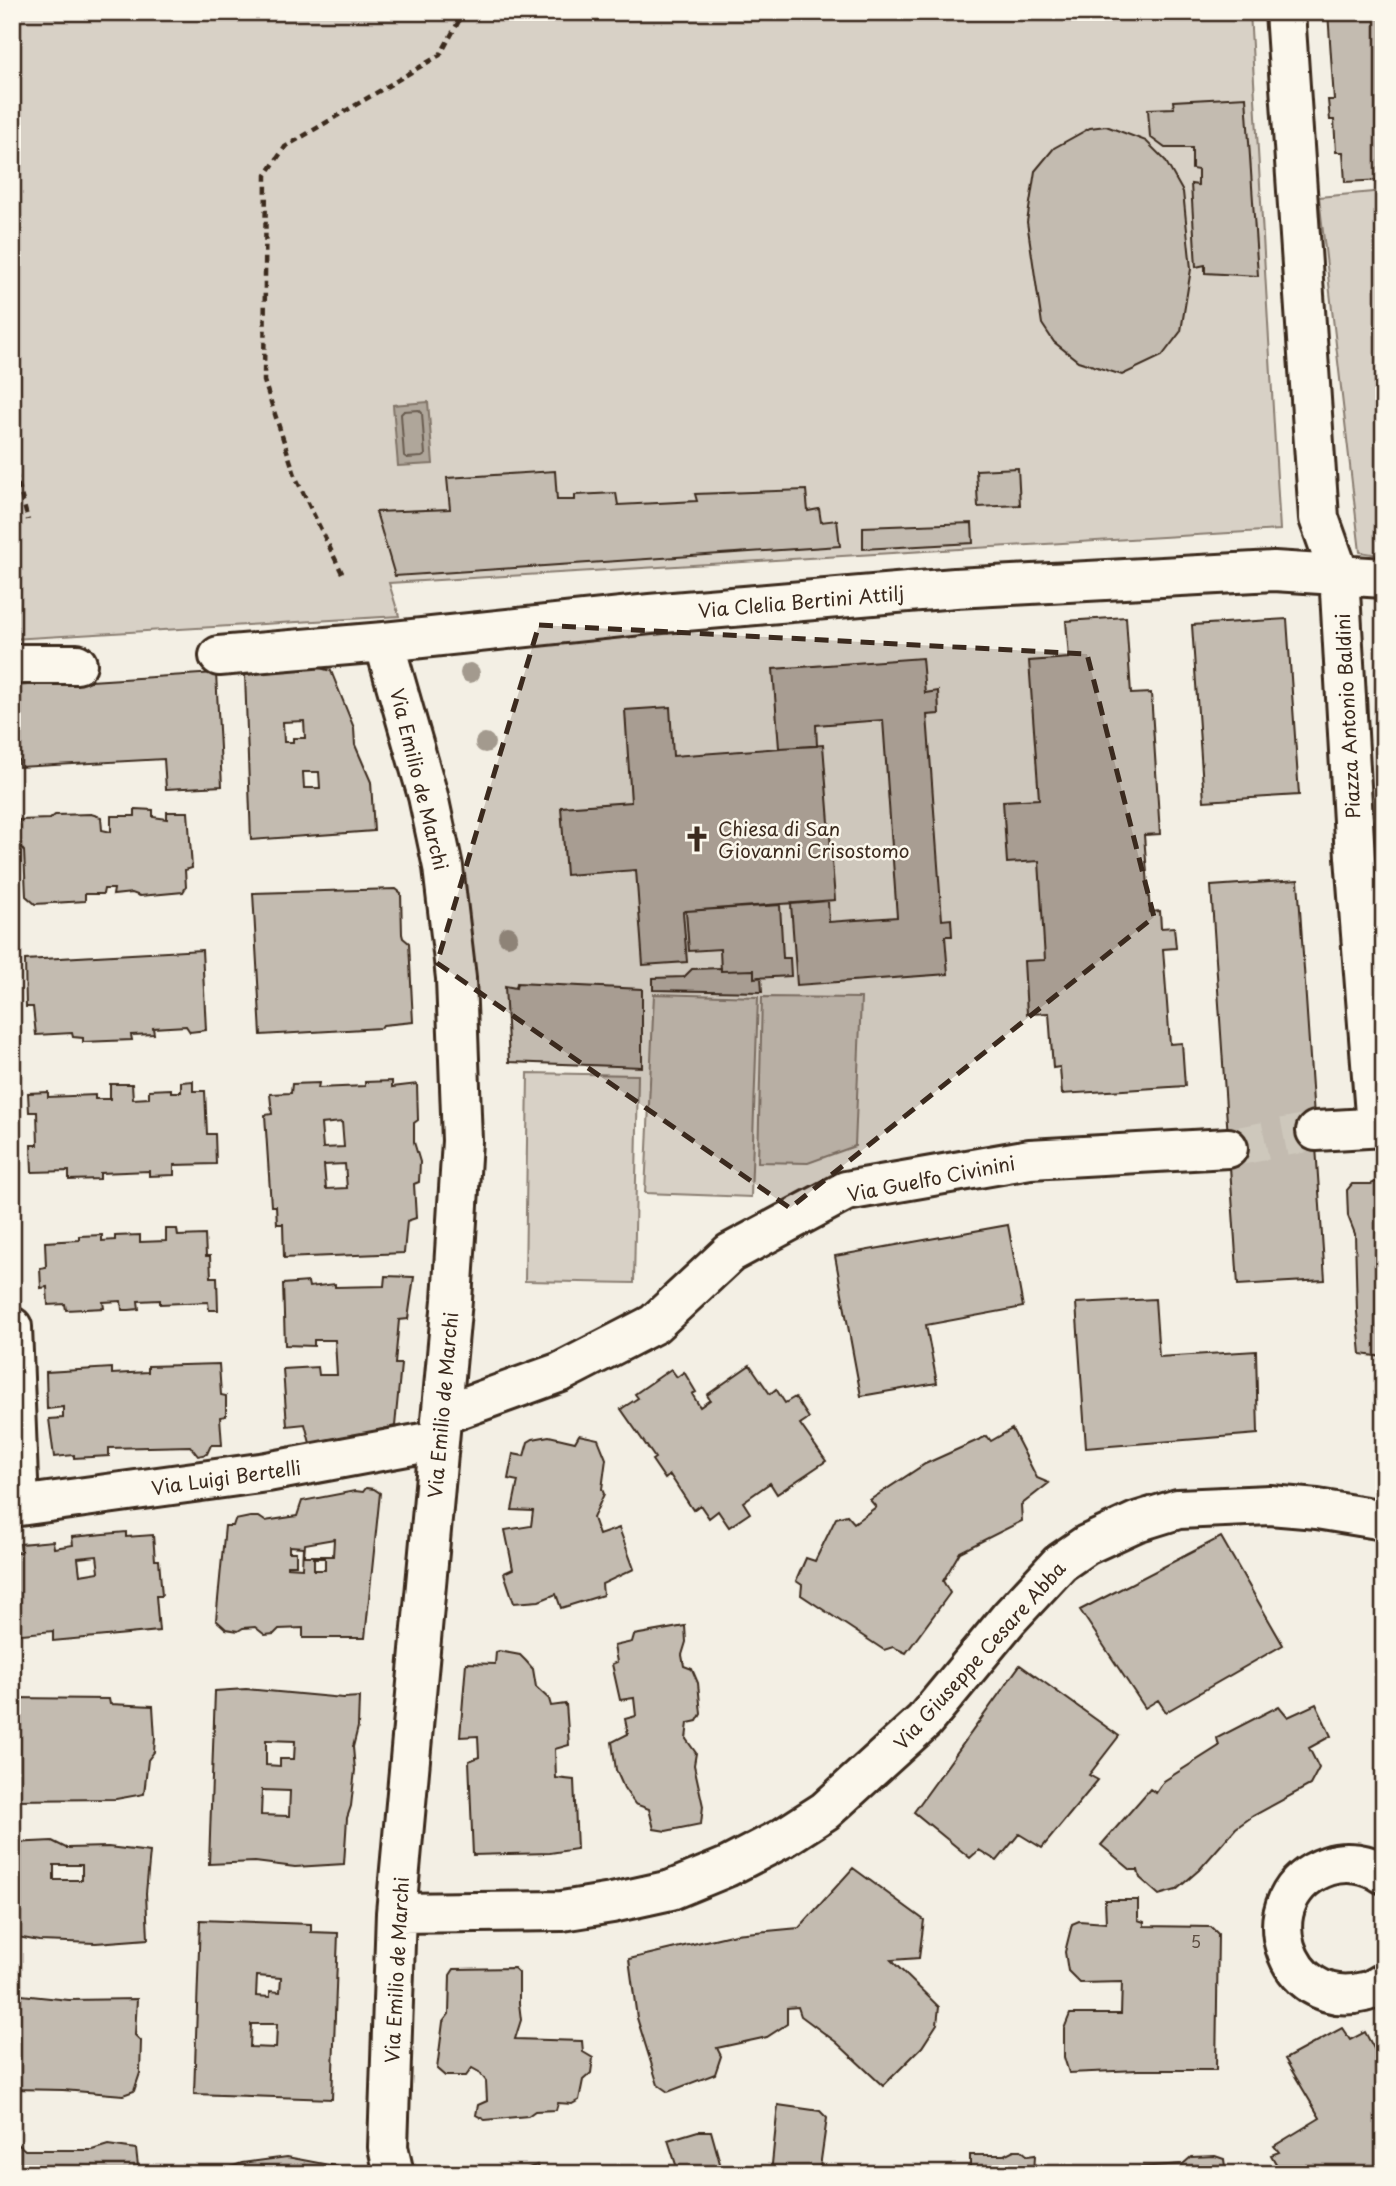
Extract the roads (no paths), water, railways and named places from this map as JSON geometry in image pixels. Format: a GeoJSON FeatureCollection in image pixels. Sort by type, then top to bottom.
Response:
{"type":"FeatureCollection","features":[{"type":"Feature","properties":{"kind":"street","name":"Piazza Antonio Baldini"},"geometry":{"type":"LineString","coordinates":[[1285,12],[1319,518],[1339,574],[1369,858],[1380,1127]]}},
{"type":"Feature","properties":{"kind":"street","name":"Via Clelia Bertini Attilj"},"geometry":{"type":"LineString","coordinates":[[219,656],[650,614],[955,588],[1274,571],[1384,578]]}},
{"type":"Feature","properties":{"kind":"street","name":"Via Emilio de Marchi"},"geometry":{"type":"LineString","coordinates":[[384,642],[438,836],[456,978],[462,1141],[441,1427],[396,1913],[388,2147],[394,2174]]}},
{"type":"Feature","properties":{"kind":"street"},"geometry":{"type":"LineString","coordinates":[[12,664],[77,664]]}},
{"type":"Feature","properties":{"kind":"street"},"geometry":{"type":"LineString","coordinates":[[1316,1131],[1380,1127]]}},
{"type":"Feature","properties":{"kind":"street","name":"Via Guelfo Civinini"},"geometry":{"type":"LineString","coordinates":[[441,1427],[561,1372],[654,1324],[730,1253],[846,1191],[1030,1159],[1228,1148]]}},
{"type":"Feature","properties":{"kind":"street"},"geometry":{"type":"LineString","coordinates":[[12,1327],[16,1506]]}},
{"type":"Feature","properties":{"kind":"street","name":"Via Luigi Bertelli"},"geometry":{"type":"LineString","coordinates":[[16,1506],[267,1472],[441,1427]]}},
{"type":"Feature","properties":{"kind":"street","name":"Via Giuseppe Cesare Abba"},"geometry":{"type":"LineString","coordinates":[[396,1913],[562,1911],[612,1903],[671,1890],[727,1867],[783,1838],[825,1811],[924,1721],[1009,1618],[1060,1563],[1086,1545],[1136,1522],[1178,1509],[1270,1505],[1317,1509],[1384,1520]]}},
{"type":"Feature","properties":{"kind":"street"},"geometry":{"type":"LineString","coordinates":[[1382,1869],[1358,1863],[1337,1863],[1317,1870],[1300,1882],[1288,1899],[1282,1919],[1282,1940],[1289,1960],[1302,1976],[1320,1989],[1342,1994],[1365,1992],[1384,1983]]}},
{"type":"Feature","properties":{"kind":"water"},"geometry":{"type":"Polygon","coordinates":[[[428,402],[433,464],[398,466],[393,405],[428,402]]]}},
{"type":"Feature","properties":{"kind":"tunnel"},"geometry":{"type":"LineString","coordinates":[[1228,1148],[1316,1131]]}},
{"type":"Feature","properties":{"kind":"place","name":"Chiesa di San Giovanni Crisostomo"},"geometry":{"type":"Point","coordinates":[697,839]}}]}
